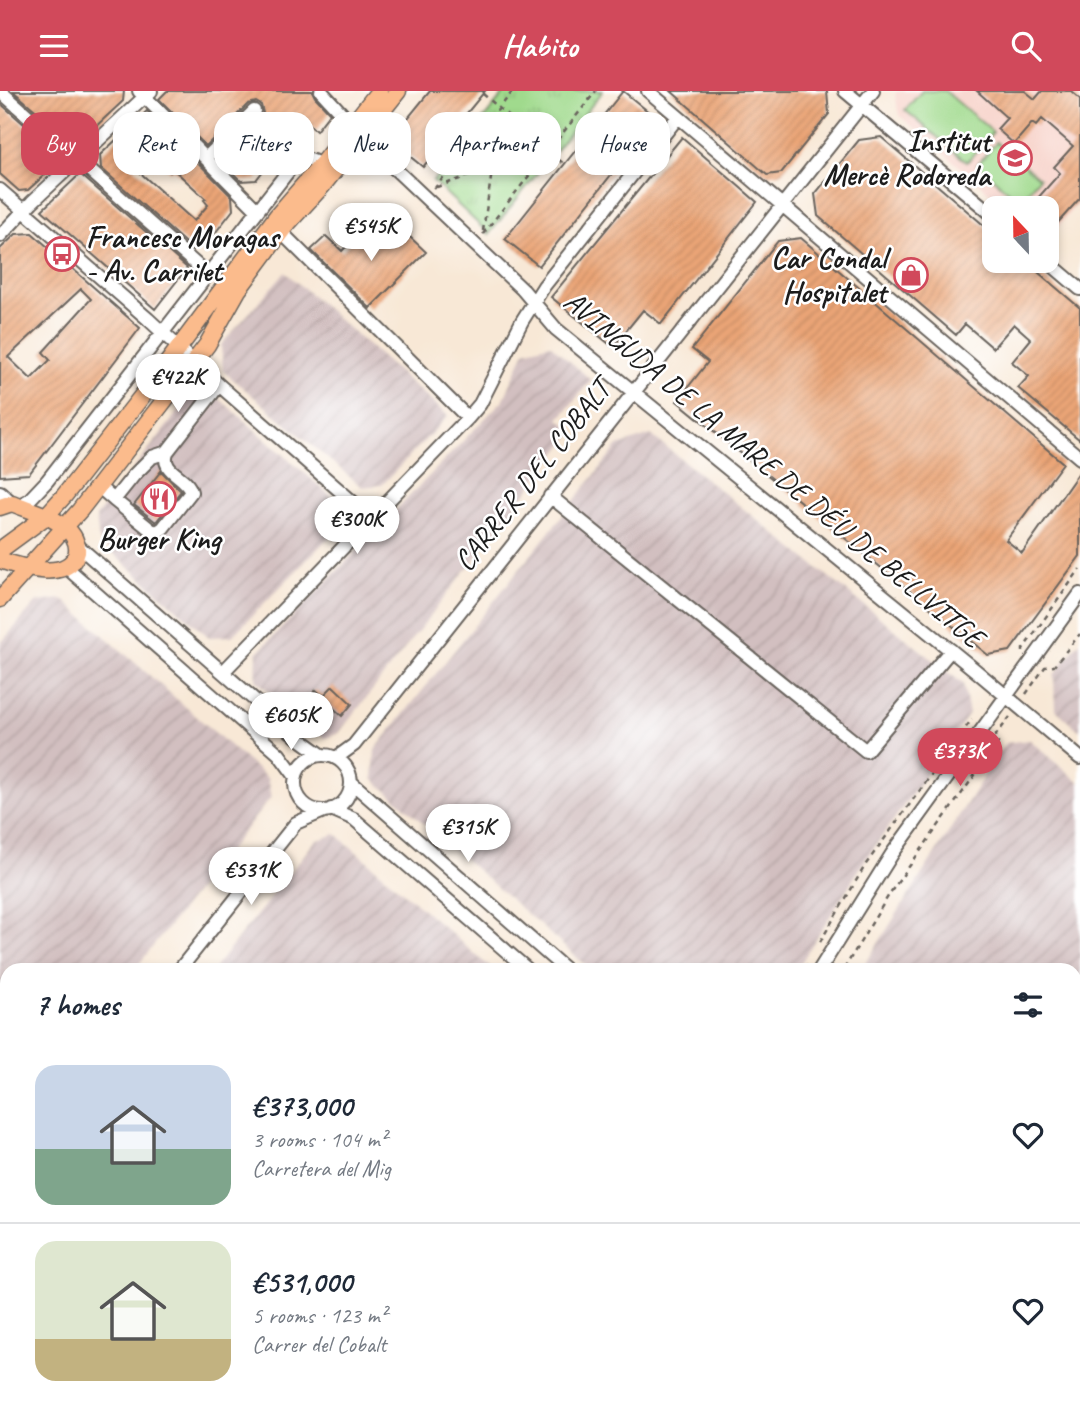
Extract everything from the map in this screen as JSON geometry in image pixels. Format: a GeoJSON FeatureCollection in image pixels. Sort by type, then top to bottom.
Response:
{"type":"FeatureCollection","features":[{"type":"Feature","properties":{"kind":"main road"},"geometry":{"type":"LineString","coordinates":[[368,112],[379,91]]}},
{"type":"Feature","properties":{"kind":"main road"},"geometry":{"type":"LineString","coordinates":[[376,112],[398,91]]}},
{"type":"Feature","properties":{"kind":"main road"},"geometry":{"type":"LineString","coordinates":[[0,550],[45,517],[179,348],[277,216],[328,158]]}},
{"type":"Feature","properties":{"kind":"main road"},"geometry":{"type":"LineString","coordinates":[[0,599],[98,486],[207,345],[238,290],[281,232],[329,175]]}},
{"type":"Feature","properties":{"kind":"main road"},"geometry":{"type":"LineString","coordinates":[[0,559],[27,568],[50,571],[66,567],[74,558],[77,545],[65,527],[6,502]]}},
{"type":"Feature","properties":{"kind":"street"},"geometry":{"type":"LineString","coordinates":[[0,91],[23,112]]}},
{"type":"Feature","properties":{"kind":"street","name":"AVINGUDA DE LA MARE DE DÉU DE BELLVITGE"},"geometry":{"type":"LineString","coordinates":[[321,91],[341,112]]}},
{"type":"Feature","properties":{"kind":"street"},"geometry":{"type":"LineString","coordinates":[[648,91],[1078,453]]}},
{"type":"Feature","properties":{"kind":"street"},"geometry":{"type":"LineString","coordinates":[[845,91],[982,206]]}},
{"type":"Feature","properties":{"kind":"street","name":"CARRER DEL COBALT"},"geometry":{"type":"LineString","coordinates":[[336,758],[354,744],[873,91]]}},
{"type":"Feature","properties":{"kind":"street"},"geometry":{"type":"LineString","coordinates":[[99,138],[145,93],[257,209]]}},
{"type":"Feature","properties":{"kind":"street"},"geometry":{"type":"LineString","coordinates":[[210,154],[254,111]]}},
{"type":"Feature","properties":{"kind":"street"},"geometry":{"type":"LineString","coordinates":[[223,672],[480,404],[533,302],[678,117]]}},
{"type":"Feature","properties":{"kind":"street"},"geometry":{"type":"LineString","coordinates":[[6,502],[29,500],[39,490],[298,160],[306,158],[321,165]]}},
{"type":"Feature","properties":{"kind":"street"},"geometry":{"type":"LineString","coordinates":[[0,236],[61,175]]}},
{"type":"Feature","properties":{"kind":"street"},"geometry":{"type":"LineString","coordinates":[[94,175],[207,274]]}},
{"type":"Feature","properties":{"kind":"street","name":"AVINGUDA DE LA MARE DE DÉU DE BELLVITGE"},"geometry":{"type":"LineString","coordinates":[[404,175],[533,302],[556,329],[1080,758]]}},
{"type":"Feature","properties":{"kind":"street"},"geometry":{"type":"LineString","coordinates":[[0,190],[371,517]]}},
{"type":"Feature","properties":{"kind":"street"},"geometry":{"type":"LineString","coordinates":[[281,232],[468,418]]}},
{"type":"Feature","properties":{"kind":"street"},"geometry":{"type":"LineString","coordinates":[[1059,272],[1080,289]]}},
{"type":"Feature","properties":{"kind":"street"},"geometry":{"type":"LineString","coordinates":[[98,486],[151,530],[160,530],[191,492],[190,486],[169,469],[165,459],[167,452],[219,385]]}},
{"type":"Feature","properties":{"kind":"street"},"geometry":{"type":"LineString","coordinates":[[114,500],[152,457],[167,452]]}},
{"type":"Feature","properties":{"kind":"street"},"geometry":{"type":"LineString","coordinates":[[550,496],[866,751],[951,650]]}},
{"type":"Feature","properties":{"kind":"street"},"geometry":{"type":"LineString","coordinates":[[77,545],[322,755],[336,758],[346,768],[351,782],[558,963]]}},
{"type":"Feature","properties":{"kind":"street"},"geometry":{"type":"LineString","coordinates":[[66,567],[279,754],[296,777]]}},
{"type":"Feature","properties":{"kind":"street"},"geometry":{"type":"LineString","coordinates":[[824,963],[874,880],[1080,594]]}},
{"type":"Feature","properties":{"kind":"street"},"geometry":{"type":"LineString","coordinates":[[322,755],[308,759],[298,770],[296,792],[299,798],[310,808],[327,810],[354,819],[520,963]]}},
{"type":"Feature","properties":{"kind":"street"},"geometry":{"type":"LineString","coordinates":[[185,963],[296,824],[338,807],[347,796],[351,782]]}},
{"type":"Feature","properties":{"kind":"street"},"geometry":{"type":"LineString","coordinates":[[296,824],[299,798]]}},
{"type":"Feature","properties":{"kind":"path"},"geometry":{"type":"LineString","coordinates":[[496,112],[513,91]]}},
{"type":"Feature","properties":{"kind":"path"},"geometry":{"type":"LineString","coordinates":[[561,136],[596,91]]}},
{"type":"Feature","properties":{"kind":"path"},"geometry":{"type":"LineString","coordinates":[[483,94],[503,112]]}},
{"type":"Feature","properties":{"kind":"path"},"geometry":{"type":"LineString","coordinates":[[561,162],[565,165]]}},
{"type":"Feature","properties":{"kind":"path"},"geometry":{"type":"LineString","coordinates":[[445,175],[434,189],[475,175]]}},
{"type":"Feature","properties":{"kind":"path"},"geometry":{"type":"LineString","coordinates":[[491,175],[482,235],[530,175]]}},
{"type":"Feature","properties":{"kind":"path"},"geometry":{"type":"LineString","coordinates":[[848,963],[890,893],[998,743],[996,735],[1045,667],[1054,666],[1080,634]]}},
{"type":"Feature","properties":{"kind":"shaded area","name":"Institut Mercè Rodoreda"},"geometry":{"type":"Polygon","coordinates":[[[898,91],[1077,91],[1080,93],[1080,201],[1059,225],[1059,196],[994,196],[899,115],[895,94],[898,91]]]}},
{"type":"Feature","properties":{"kind":"shaded area"},"geometry":{"type":"Polygon","coordinates":[[[285,272],[448,416],[382,485],[362,487],[223,371],[221,345],[285,272]]]}},
{"type":"Feature","properties":{"kind":"shaded area"},"geometry":{"type":"Polygon","coordinates":[[[550,344],[591,380],[559,419],[574,431],[339,733],[325,738],[256,680],[257,653],[504,399],[525,351],[550,344]]]}},
{"type":"Feature","properties":{"kind":"shaded area"},"geometry":{"type":"Polygon","coordinates":[[[213,393],[339,503],[340,526],[232,636],[209,637],[99,541],[96,517],[192,394],[213,393]]]}},
{"type":"Feature","properties":{"kind":"shaded area"},"geometry":{"type":"Polygon","coordinates":[[[651,435],[963,684],[969,714],[865,860],[801,963],[583,963],[373,779],[375,750],[618,446],[651,435]]]}},
{"type":"Feature","properties":{"kind":"shaded area"},"geometry":{"type":"Polygon","coordinates":[[[62,599],[267,778],[271,797],[140,963],[0,963],[0,644],[37,602],[62,599]]]}},
{"type":"Feature","properties":{"kind":"shaded area"},"geometry":{"type":"Polygon","coordinates":[[[1080,641],[1080,731],[1055,709],[1054,675],[1080,641]]]}},
{"type":"Feature","properties":{"kind":"shaded area"},"geometry":{"type":"Polygon","coordinates":[[[1030,740],[1080,783],[1080,963],[866,963],[1005,743],[1030,740]]]}},
{"type":"Feature","properties":{"kind":"shaded area"},"geometry":{"type":"Polygon","coordinates":[[[336,834],[485,963],[219,963],[315,841],[336,834]]]}},
{"type":"Feature","properties":{"kind":"green space"},"geometry":{"type":"Polygon","coordinates":[[[506,91],[603,91],[586,112],[575,112],[575,126],[561,144],[561,112],[489,112],[506,91]]]}},
{"type":"Feature","properties":{"kind":"green space"},"geometry":{"type":"Polygon","coordinates":[[[922,91],[945,91],[993,132],[967,162],[905,110],[922,91]]]}},
{"type":"Feature","properties":{"kind":"green space"},"geometry":{"type":"Polygon","coordinates":[[[996,142],[1039,178],[1024,196],[1014,196],[977,165],[996,142]]]}},
{"type":"Feature","properties":{"kind":"green space"},"geometry":{"type":"Polygon","coordinates":[[[438,175],[536,175],[489,234],[433,181],[438,175]]]}},
{"type":"Feature","properties":{"kind":"building"},"geometry":{"type":"Polygon","coordinates":[[[13,91],[124,91],[123,101],[99,123],[99,112],[38,112],[13,91]]]}},
{"type":"Feature","properties":{"kind":"building"},"geometry":{"type":"Polygon","coordinates":[[[167,91],[312,91],[329,112],[316,131],[314,112],[263,112],[261,105],[256,102],[248,104],[240,112],[214,112],[214,138],[206,146],[200,140],[200,112],[172,112],[159,99],[167,91]]]}},
{"type":"Feature","properties":{"kind":"building"},"geometry":{"type":"Polygon","coordinates":[[[430,91],[485,91],[468,112],[425,112],[423,167],[411,157],[411,114],[430,91]]]}},
{"type":"Feature","properties":{"kind":"building"},"geometry":{"type":"Polygon","coordinates":[[[623,91],[649,112],[606,112],[623,91]]]}},
{"type":"Feature","properties":{"kind":"building"},"geometry":{"type":"Polygon","coordinates":[[[671,91],[827,91],[829,114],[781,173],[767,175],[671,91]]]}},
{"type":"Feature","properties":{"kind":"building"},"geometry":{"type":"Polygon","coordinates":[[[977,91],[1025,91],[1035,99],[1042,91],[1071,91],[1080,99],[1080,198],[1059,221],[1059,196],[1040,196],[1060,173],[1054,167],[1073,146],[1042,119],[1036,126],[1032,123],[1014,144],[997,129],[1007,118],[977,91]]]}},
{"type":"Feature","properties":{"kind":"building"},"geometry":{"type":"Polygon","coordinates":[[[0,103],[21,122],[21,175],[45,175],[28,190],[19,191],[0,174],[0,103]]]}},
{"type":"Feature","properties":{"kind":"building"},"geometry":{"type":"Polygon","coordinates":[[[682,137],[757,202],[661,324],[643,310],[613,347],[551,297],[651,175],[670,175],[670,152],[682,137]]]}},
{"type":"Feature","properties":{"kind":"building"},"geometry":{"type":"Polygon","coordinates":[[[881,137],[982,224],[982,273],[1039,273],[1080,308],[1080,440],[1018,388],[1029,376],[1012,362],[1031,339],[1014,324],[993,348],[965,324],[956,335],[818,216],[815,194],[859,140],[881,137]]]}},
{"type":"Feature","properties":{"kind":"building"},"geometry":{"type":"Polygon","coordinates":[[[113,143],[113,175],[143,175],[194,221],[208,205],[204,200],[206,199],[180,175],[200,175],[200,165],[232,197],[233,210],[205,246],[191,248],[101,168],[100,155],[113,143]]]}},
{"type":"Feature","properties":{"kind":"building"},"geometry":{"type":"Polygon","coordinates":[[[575,151],[575,175],[611,175],[539,266],[505,239],[556,175],[561,175],[561,169],[575,151]]]}},
{"type":"Feature","properties":{"kind":"building"},"geometry":{"type":"Polygon","coordinates":[[[81,175],[187,268],[155,309],[42,210],[81,175]]]}},
{"type":"Feature","properties":{"kind":"building"},"geometry":{"type":"Polygon","coordinates":[[[235,175],[260,175],[256,180],[241,181],[235,175]]]}},
{"type":"Feature","properties":{"kind":"building"},"geometry":{"type":"Polygon","coordinates":[[[396,224],[426,252],[370,308],[311,250],[326,236],[342,251],[356,236],[370,251],[396,224]]]}},
{"type":"Feature","properties":{"kind":"building"},"geometry":{"type":"Polygon","coordinates":[[[32,233],[140,328],[29,474],[0,476],[0,249],[16,234],[32,233]],[[81,289],[8,357],[31,379],[50,360],[43,352],[91,299],[81,289]]]}},
{"type":"Feature","properties":{"kind":"building"},"geometry":{"type":"Polygon","coordinates":[[[801,238],[1063,463],[1006,540],[1022,553],[1080,471],[1080,556],[1010,651],[988,655],[677,401],[708,362],[692,349],[778,241],[801,238]]]}},
{"type":"Feature","properties":{"kind":"building","name":"Burger King"},"geometry":{"type":"Polygon","coordinates":[[[161,471],[181,491],[156,522],[134,505],[161,471]]]}},
{"type":"Feature","properties":{"kind":"building"},"geometry":{"type":"Polygon","coordinates":[[[333,686],[352,704],[342,716],[329,704],[312,722],[298,709],[316,690],[323,696],[333,686]]]}},
{"type":"Feature","properties":{"kind":"place","name":"Institut Mercè Rodoreda"},"geometry":{"type":"Point","coordinates":[1015,158]}},
{"type":"Feature","properties":{"kind":"place","name":"Francesc Moragas - Av. Carrilet"},"geometry":{"type":"Point","coordinates":[62,254]}},
{"type":"Feature","properties":{"kind":"place","name":"Car Condal Hospitalet"},"geometry":{"type":"Point","coordinates":[911,275]}},
{"type":"Feature","properties":{"kind":"place","name":"Burger King"},"geometry":{"type":"Point","coordinates":[159,499]}}]}
